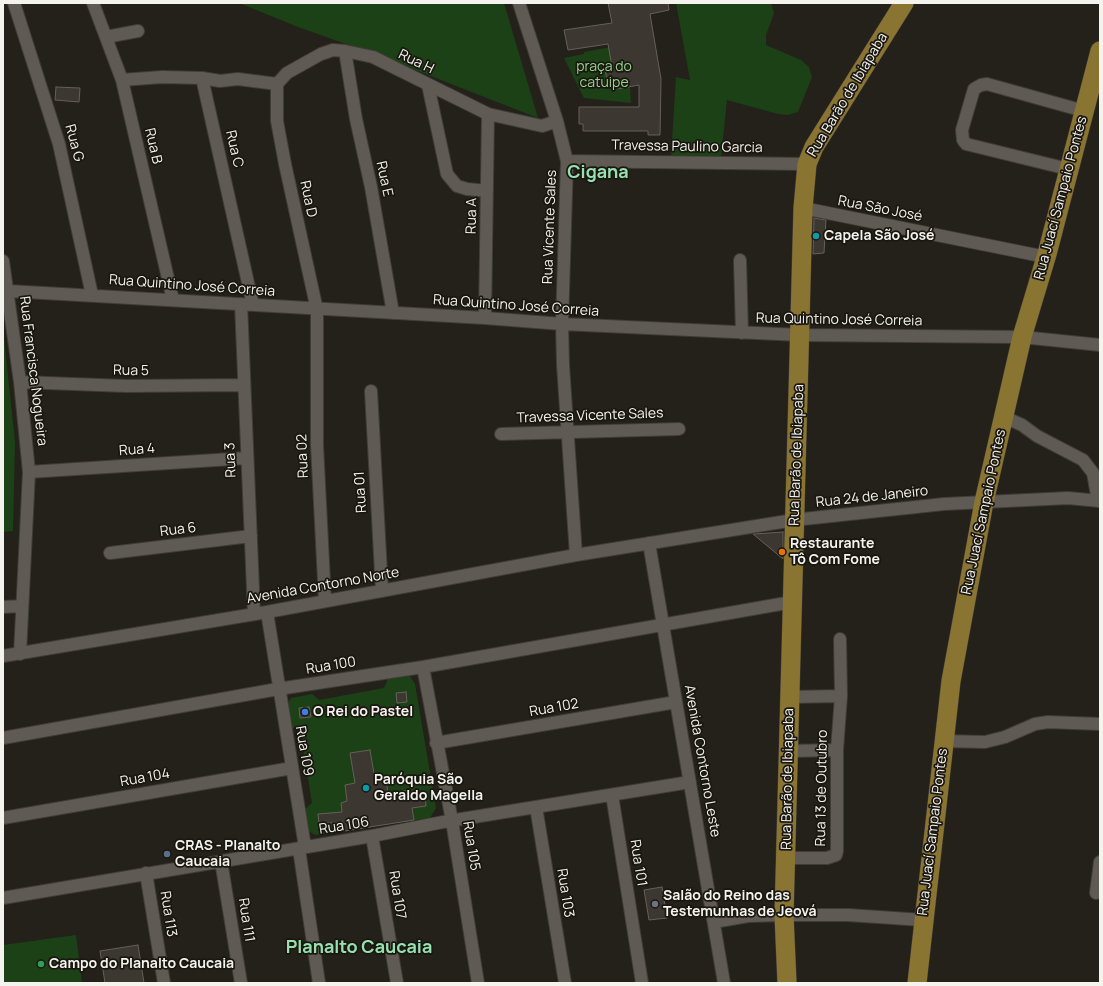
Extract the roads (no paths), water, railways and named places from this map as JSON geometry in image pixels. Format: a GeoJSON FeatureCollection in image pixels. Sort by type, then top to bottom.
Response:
{"type":"FeatureCollection","features":[{"type":"Feature","properties":{"kind":"main road","name":"Rua Barão de Ibiapaba"},"geometry":{"type":"LineString","coordinates":[[787,983],[784,915],[790,751],[792,602],[803,208],[807,164],[814,147],[904,3]]}},
{"type":"Feature","properties":{"kind":"main road","name":"Rua Juací Sampaio Pontes"},"geometry":{"type":"LineString","coordinates":[[917,983],[951,681],[984,502],[1022,337],[1046,257],[1084,111],[1097,72],[1100,51]]}},
{"type":"Feature","properties":{"kind":"street","name":"Rua G"},"geometry":{"type":"LineString","coordinates":[[14,3],[59,144],[92,295]]}},
{"type":"Feature","properties":{"kind":"street","name":"Rua B"},"geometry":{"type":"LineString","coordinates":[[93,3],[122,80],[173,300]]}},
{"type":"Feature","properties":{"kind":"street","name":"Rua Vicente Sales"},"geometry":{"type":"LineString","coordinates":[[519,3],[557,121],[567,161],[562,324],[563,372],[576,556]]}},
{"type":"Feature","properties":{"kind":"street"},"geometry":{"type":"LineString","coordinates":[[106,37],[138,32]]}},
{"type":"Feature","properties":{"kind":"street","name":"Rua H"},"geometry":{"type":"LineString","coordinates":[[276,89],[287,73],[321,54],[333,50],[346,51],[373,57],[488,114],[542,126],[557,121]]}},
{"type":"Feature","properties":{"kind":"street","name":"Rua E"},"geometry":{"type":"LineString","coordinates":[[346,51],[356,119],[371,187],[393,313]]}},
{"type":"Feature","properties":{"kind":"street"},"geometry":{"type":"LineString","coordinates":[[122,80],[162,77],[202,78],[220,81],[238,79],[276,89]]}},
{"type":"Feature","properties":{"kind":"street","name":"Rua C"},"geometry":{"type":"LineString","coordinates":[[202,78],[253,305]]}},
{"type":"Feature","properties":{"kind":"street"},"geometry":{"type":"LineString","coordinates":[[1068,169],[966,144],[963,140],[962,130],[974,89],[981,84],[987,84],[1084,111]]}},
{"type":"Feature","properties":{"kind":"street"},"geometry":{"type":"LineString","coordinates":[[428,85],[447,174],[457,186],[467,189],[487,191]]}},
{"type":"Feature","properties":{"kind":"street","name":"Rua D"},"geometry":{"type":"LineString","coordinates":[[276,89],[277,121],[317,310]]}},
{"type":"Feature","properties":{"kind":"street","name":"Rua A"},"geometry":{"type":"LineString","coordinates":[[485,318],[488,114]]}},
{"type":"Feature","properties":{"kind":"street","name":"Travessa Paulino Garcia"},"geometry":{"type":"LineString","coordinates":[[567,161],[807,164]]}},
{"type":"Feature","properties":{"kind":"street","name":"Rua São José"},"geometry":{"type":"LineString","coordinates":[[803,208],[1046,257]]}},
{"type":"Feature","properties":{"kind":"street"},"geometry":{"type":"LineString","coordinates":[[740,260],[742,333]]}},
{"type":"Feature","properties":{"kind":"street","name":"Rua Francisca Nogueira"},"geometry":{"type":"LineString","coordinates":[[3,261],[20,382],[29,472],[20,654]]}},
{"type":"Feature","properties":{"kind":"street","name":"Rua Quintino José Correia"},"geometry":{"type":"LineString","coordinates":[[8,292],[92,295],[317,310],[742,333],[1022,337],[1100,344]]}},
{"type":"Feature","properties":{"kind":"street","name":"Rua 3"},"geometry":{"type":"LineString","coordinates":[[241,304],[243,385],[254,613]]}},
{"type":"Feature","properties":{"kind":"street","name":"Rua 02"},"geometry":{"type":"LineString","coordinates":[[317,310],[317,445],[325,601]]}},
{"type":"Feature","properties":{"kind":"street","name":"Rua 5"},"geometry":{"type":"LineString","coordinates":[[20,382],[126,386],[243,385]]}},
{"type":"Feature","properties":{"kind":"street","name":"Rua 01"},"geometry":{"type":"LineString","coordinates":[[371,391],[382,591]]}},
{"type":"Feature","properties":{"kind":"street"},"geometry":{"type":"LineString","coordinates":[[1004,418],[1022,425],[1037,436],[1083,460],[1093,473],[1099,501]]}},
{"type":"Feature","properties":{"kind":"street","name":"Travessa Vicente Sales"},"geometry":{"type":"LineString","coordinates":[[501,434],[568,430],[679,429]]}},
{"type":"Feature","properties":{"kind":"street","name":"Rua 4"},"geometry":{"type":"LineString","coordinates":[[29,472],[247,458]]}},
{"type":"Feature","properties":{"kind":"street","name":"Rua 24 de Janeiro"},"geometry":{"type":"LineString","coordinates":[[649,543],[794,520],[944,504],[1068,498],[1099,501]]}},
{"type":"Feature","properties":{"kind":"street","name":"Rua 6"},"geometry":{"type":"LineString","coordinates":[[110,553],[251,536]]}},
{"type":"Feature","properties":{"kind":"street","name":"Avenida Contorno Norte"},"geometry":{"type":"LineString","coordinates":[[3,656],[267,612],[649,543]]}},
{"type":"Feature","properties":{"kind":"street","name":"Avenida Contorno Leste"},"geometry":{"type":"LineString","coordinates":[[649,543],[724,983]]}},
{"type":"Feature","properties":{"kind":"street","name":"Rua 100"},"geometry":{"type":"LineString","coordinates":[[3,738],[278,690],[423,667],[792,602]]}},
{"type":"Feature","properties":{"kind":"street"},"geometry":{"type":"LineString","coordinates":[[3,607],[22,606]]}},
{"type":"Feature","properties":{"kind":"street","name":"Rua 109"},"geometry":{"type":"LineString","coordinates":[[267,612],[278,690],[292,768],[319,983]]}},
{"type":"Feature","properties":{"kind":"street","name":"Rua 13 de Outubro"},"geometry":{"type":"LineString","coordinates":[[786,858],[827,858],[836,855],[837,851],[837,750],[841,696],[840,639]]}},
{"type":"Feature","properties":{"kind":"street","name":"Rua 105"},"geometry":{"type":"LineString","coordinates":[[423,667],[436,743],[452,821],[478,983]]}},
{"type":"Feature","properties":{"kind":"street"},"geometry":{"type":"LineString","coordinates":[[790,696],[841,696]]}},
{"type":"Feature","properties":{"kind":"street","name":"Rua 102"},"geometry":{"type":"LineString","coordinates":[[436,743],[676,702]]}},
{"type":"Feature","properties":{"kind":"street"},"geometry":{"type":"LineString","coordinates":[[944,741],[985,742],[1006,737],[1035,724],[1048,722],[1100,724]]}},
{"type":"Feature","properties":{"kind":"street"},"geometry":{"type":"LineString","coordinates":[[790,751],[837,750]]}},
{"type":"Feature","properties":{"kind":"street","name":"Rua 104"},"geometry":{"type":"LineString","coordinates":[[3,818],[292,768]]}},
{"type":"Feature","properties":{"kind":"street","name":"Rua 106"},"geometry":{"type":"LineString","coordinates":[[3,898],[690,782]]}},
{"type":"Feature","properties":{"kind":"street","name":"Rua 101"},"geometry":{"type":"LineString","coordinates":[[612,795],[642,983]]}},
{"type":"Feature","properties":{"kind":"street","name":"Rua 103"},"geometry":{"type":"LineString","coordinates":[[536,807],[565,983]]}},
{"type":"Feature","properties":{"kind":"street","name":"Rua 107"},"geometry":{"type":"LineString","coordinates":[[372,836],[397,983]]}},
{"type":"Feature","properties":{"kind":"street","name":"Rua 111"},"geometry":{"type":"LineString","coordinates":[[221,861],[240,983]]}},
{"type":"Feature","properties":{"kind":"street"},"geometry":{"type":"LineString","coordinates":[[1096,893],[1100,862]]}},
{"type":"Feature","properties":{"kind":"street","name":"Rua 113"},"geometry":{"type":"LineString","coordinates":[[146,873],[164,983]]}},
{"type":"Feature","properties":{"kind":"street"},"geometry":{"type":"LineString","coordinates":[[714,922],[748,916],[784,915],[848,915],[923,920]]}},
{"type":"Feature","properties":{"kind":"place","name":"Capela São José"},"geometry":{"type":"Point","coordinates":[816,236]}},
{"type":"Feature","properties":{"kind":"place","name":"Restaurante Tô Com Fome"},"geometry":{"type":"Point","coordinates":[782,552]}},
{"type":"Feature","properties":{"kind":"place","name":"O Rei do Pastel"},"geometry":{"type":"Point","coordinates":[305,712]}},
{"type":"Feature","properties":{"kind":"place","name":"Paróquia São Geraldo Magella"},"geometry":{"type":"Point","coordinates":[366,788]}},
{"type":"Feature","properties":{"kind":"place","name":"CRAS - Planalto Caucaia"},"geometry":{"type":"Point","coordinates":[167,854]}},
{"type":"Feature","properties":{"kind":"place","name":"Salão do Reino das Testemunhas de Jeová"},"geometry":{"type":"Point","coordinates":[655,904]}},
{"type":"Feature","properties":{"kind":"place","name":"Campo do Planalto Caucaia"},"geometry":{"type":"Point","coordinates":[41,964]}},
{"type":"Feature","properties":{"kind":"district","name":"Cigana"},"geometry":{"type":"Point","coordinates":[598,173]}},
{"type":"Feature","properties":{"kind":"district","name":"Planalto Caucaia"},"geometry":{"type":"Point","coordinates":[359,948]}},
{"type":"Feature","properties":{"kind":"park label","name":"praça do catuipe"},"geometry":{"type":"Point","coordinates":[604,76]}}]}
